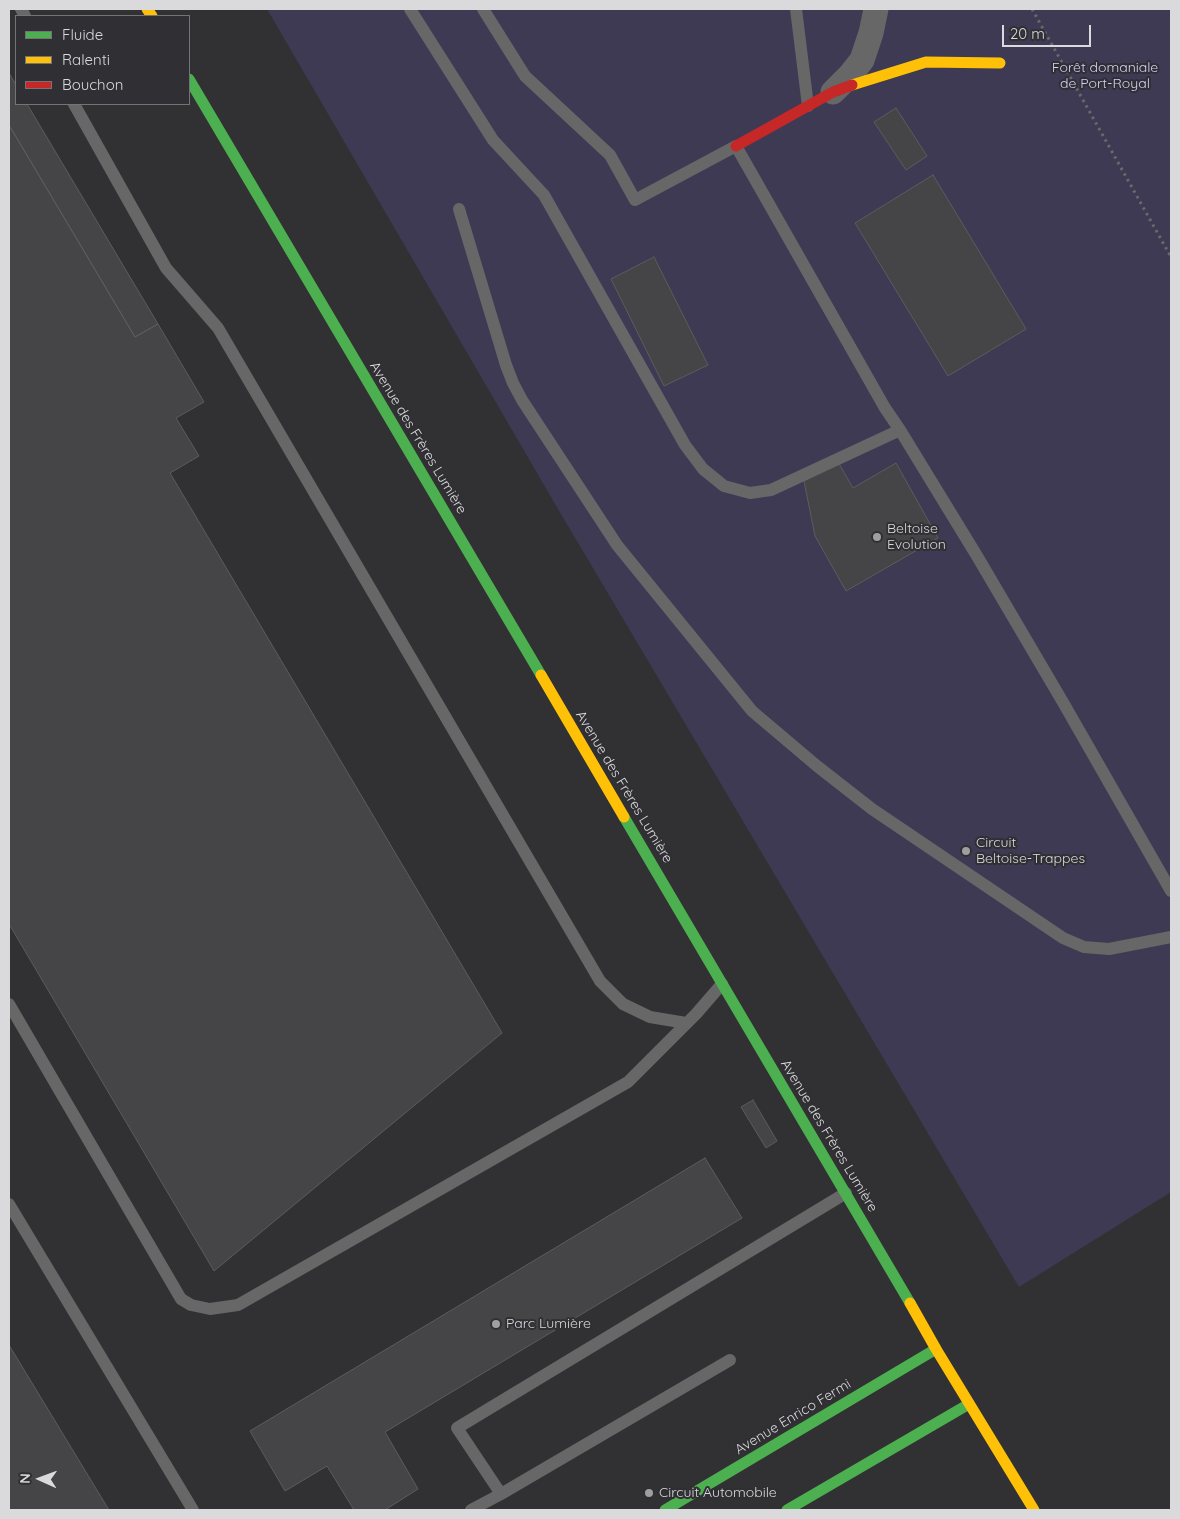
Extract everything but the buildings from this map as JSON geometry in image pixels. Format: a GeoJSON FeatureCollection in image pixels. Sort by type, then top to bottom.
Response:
{"type":"FeatureCollection","features":[{"type":"Feature","properties":{"kind":"street"},"geometry":{"type":"LineString","coordinates":[[832,92],[851,74],[862,60],[872,33],[876,9]]}},
{"type":"Feature","properties":{"kind":"street"},"geometry":{"type":"LineString","coordinates":[[736,146],[832,92],[910,66],[926,62],[1000,63]]}},
{"type":"Feature","properties":{"kind":"street","name":"Avenue des Frères Lumière"},"geometry":{"type":"LineString","coordinates":[[190,81],[846,1193],[936,1349],[1034,1510]]}},
{"type":"Feature","properties":{"kind":"street","name":"Avenue Enrico Fermi"},"geometry":{"type":"LineString","coordinates":[[665,1510],[936,1349]]}},
{"type":"Feature","properties":{"kind":"street"},"geometry":{"type":"LineString","coordinates":[[787,1510],[969,1404]]}},
{"type":"Feature","properties":{"kind":"lane"},"geometry":{"type":"LineString","coordinates":[[410,9],[492,140],[544,195],[685,445],[703,469],[724,486],[750,493],[771,490],[900,430]]}},
{"type":"Feature","properties":{"kind":"lane"},"geometry":{"type":"LineString","coordinates":[[483,9],[525,76],[610,155],[636,200],[736,146],[885,408],[977,556],[1171,891]]}},
{"type":"Feature","properties":{"kind":"lane"},"geometry":{"type":"LineString","coordinates":[[796,9],[808,106]]}},
{"type":"Feature","properties":{"kind":"lane"},"geometry":{"type":"LineString","coordinates":[[75,105],[166,268],[218,328],[600,982],[623,1004],[650,1017],[686,1023]]}},
{"type":"Feature","properties":{"kind":"lane"},"geometry":{"type":"LineString","coordinates":[[459,209],[506,365],[522,400],[616,545],[752,711],[817,766],[872,808],[1063,938],[1084,947],[1109,949],[1171,937]]}},
{"type":"Feature","properties":{"kind":"lane"},"geometry":{"type":"LineString","coordinates":[[9,1004],[181,1299],[191,1305],[210,1309],[238,1305],[628,1082],[722,984]]}},
{"type":"Feature","properties":{"kind":"lane"},"geometry":{"type":"LineString","coordinates":[[501,1494],[457,1428],[846,1193]]}},
{"type":"Feature","properties":{"kind":"lane"},"geometry":{"type":"LineString","coordinates":[[9,1204],[193,1510]]}},
{"type":"Feature","properties":{"kind":"lane"},"geometry":{"type":"LineString","coordinates":[[471,1510],[730,1360]]}},
{"type":"Feature","properties":{"kind":"path"},"geometry":{"type":"LineString","coordinates":[[1032,9],[1171,257]]}},
{"type":"Feature","properties":{"kind":"green space","name":"Circuit Beltoise-Trappes"},"geometry":{"type":"Polygon","coordinates":[[[267,9],[1171,9],[1171,1192],[1019,1287],[558,509],[267,9]]]}},
{"type":"Feature","properties":{"kind":"traffic: fast"},"geometry":{"type":"LineString","coordinates":[[190,81],[541,675]]}},
{"type":"Feature","properties":{"kind":"traffic: fast"},"geometry":{"type":"LineString","coordinates":[[624,817],[910,1303]]}},
{"type":"Feature","properties":{"kind":"traffic: fast"},"geometry":{"type":"LineString","coordinates":[[665,1510],[936,1349]]}},
{"type":"Feature","properties":{"kind":"traffic: fast"},"geometry":{"type":"LineString","coordinates":[[787,1510],[969,1404]]}},
{"type":"Feature","properties":{"kind":"traffic: slow"},"geometry":{"type":"LineString","coordinates":[[147,9],[151,15]]}},
{"type":"Feature","properties":{"kind":"traffic: slow"},"geometry":{"type":"LineString","coordinates":[[852,85],[926,62],[1000,63]]}},
{"type":"Feature","properties":{"kind":"traffic: slow"},"geometry":{"type":"LineString","coordinates":[[541,675],[624,817]]}},
{"type":"Feature","properties":{"kind":"traffic: slow"},"geometry":{"type":"LineString","coordinates":[[910,1303],[1034,1510]]}},
{"type":"Feature","properties":{"kind":"traffic: jam"},"geometry":{"type":"LineString","coordinates":[[736,146],[833,92],[852,85]]}},
{"type":"Feature","properties":{"kind":"place","name":"Beltoise Evolution"},"geometry":{"type":"Point","coordinates":[877,537]}},
{"type":"Feature","properties":{"kind":"place","name":"Circuit Beltoise-Trappes"},"geometry":{"type":"Point","coordinates":[966,851]}},
{"type":"Feature","properties":{"kind":"place","name":"Parc Lumière"},"geometry":{"type":"Point","coordinates":[496,1324]}},
{"type":"Feature","properties":{"kind":"place","name":"Circuit Automobile"},"geometry":{"type":"Point","coordinates":[649,1493]}},
{"type":"Feature","properties":{"kind":"park label","name":"Forêt domaniale de Port-Royal"},"geometry":{"type":"Point","coordinates":[1105,76]}}]}
